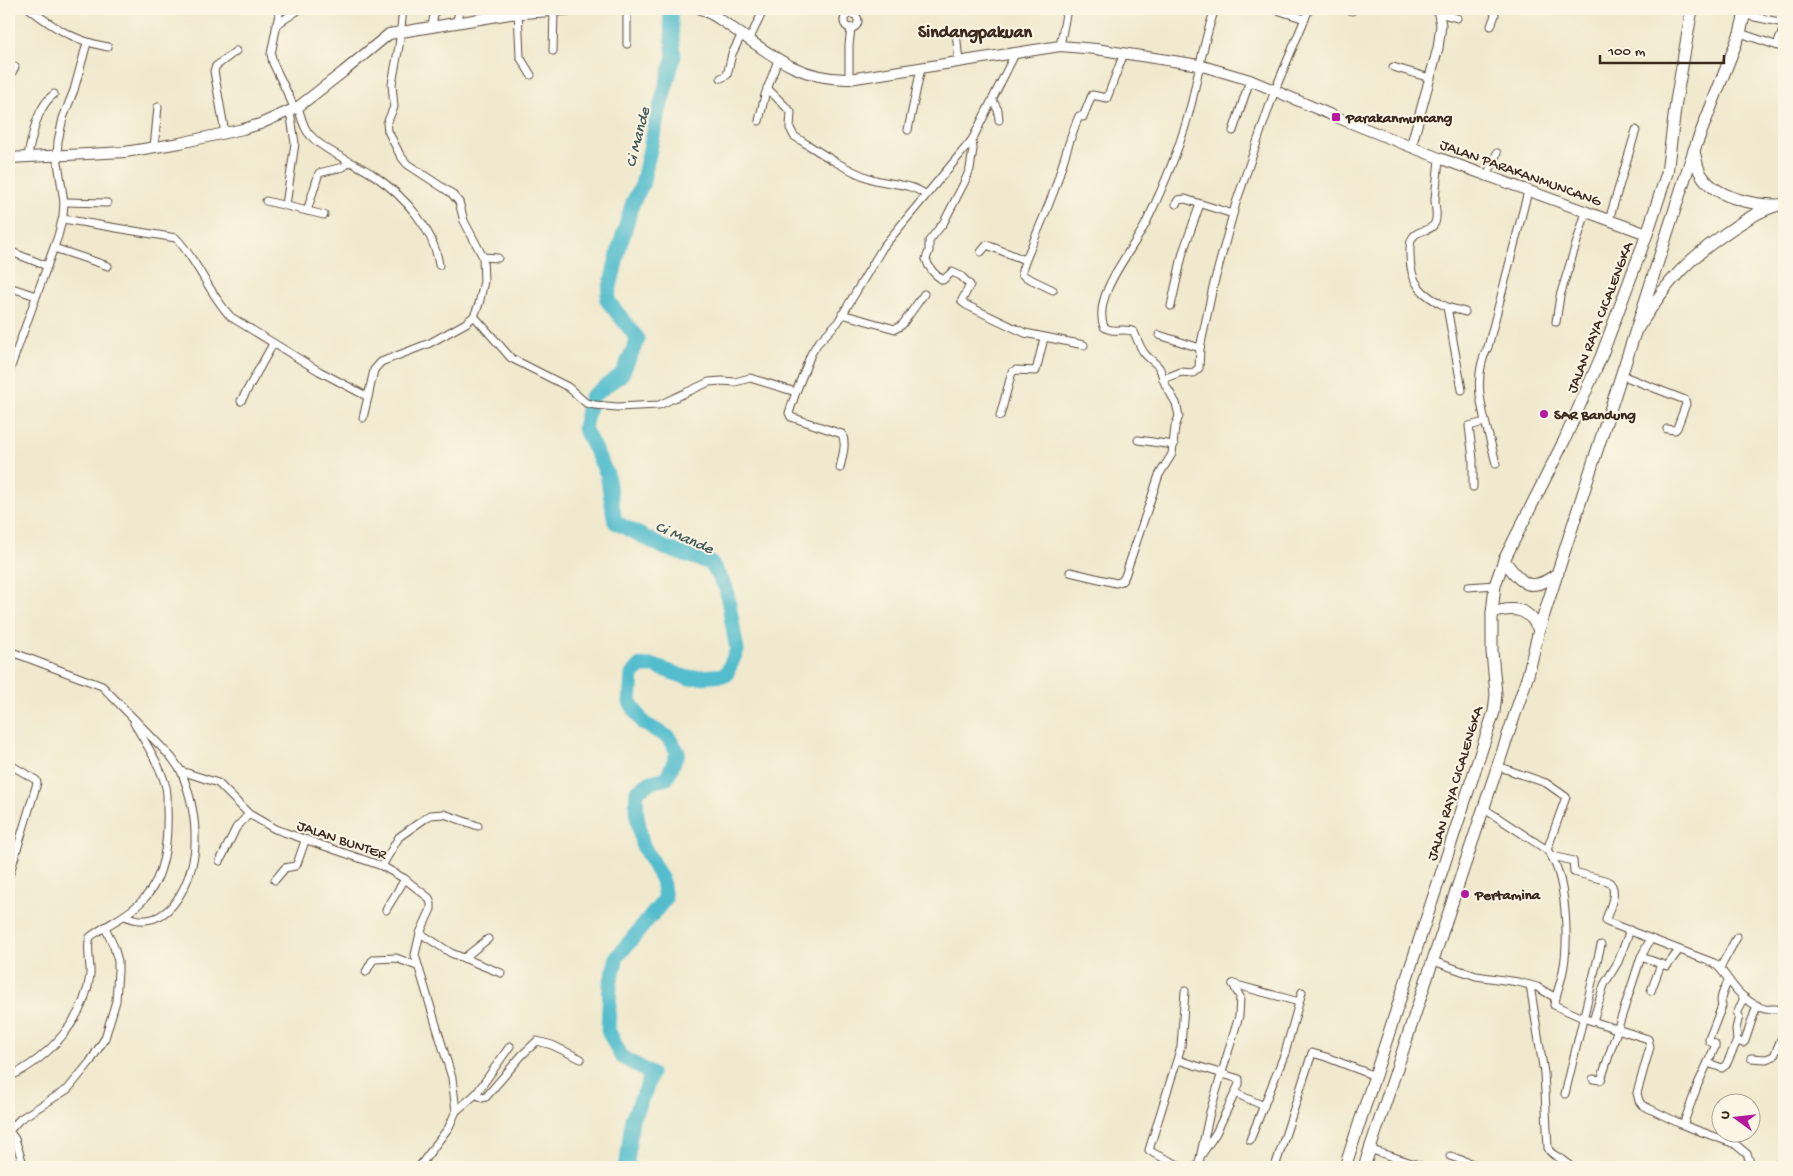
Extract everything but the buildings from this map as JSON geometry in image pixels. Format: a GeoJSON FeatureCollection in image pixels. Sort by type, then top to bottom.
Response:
{"type":"FeatureCollection","features":[{"type":"Feature","properties":{"kind":"main road"},"geometry":{"type":"LineString","coordinates":[[9,158],[125,152],[154,148],[260,124],[294,109],[389,34],[518,11],[577,9]]}},
{"type":"Feature","properties":{"kind":"main road","name":"JALAN PARAKANMUNCANG"},"geometry":{"type":"LineString","coordinates":[[702,9],[778,60],[810,75],[828,78],[849,79],[1060,46],[1078,46],[1199,65],[1250,80],[1439,158],[1647,234]]}},
{"type":"Feature","properties":{"kind":"main road","name":"JALAN RAYA CICALENGKA"},"geometry":{"type":"LineString","coordinates":[[1345,1167],[1494,712],[1496,694],[1492,652],[1492,613],[1495,585],[1504,560],[1564,441],[1597,366],[1647,234],[1667,173],[1676,101],[1692,9]]}},
{"type":"Feature","properties":{"kind":"main road"},"geometry":{"type":"LineString","coordinates":[[1364,1167],[1496,766],[1528,676],[1539,630],[1694,150],[1740,33],[1746,12]]}},
{"type":"Feature","properties":{"kind":"main road"},"geometry":{"type":"LineString","coordinates":[[1694,150],[1702,176],[1716,189],[1747,203],[1780,205]]}},
{"type":"Feature","properties":{"kind":"main road"},"geometry":{"type":"LineString","coordinates":[[1634,333],[1673,278],[1696,255],[1757,213],[1780,205]]}},
{"type":"Feature","properties":{"kind":"main road"},"geometry":{"type":"LineString","coordinates":[[1504,560],[1519,580],[1528,585],[1548,580],[1558,573]]}},
{"type":"Feature","properties":{"kind":"main road"},"geometry":{"type":"LineString","coordinates":[[1492,613],[1506,609],[1523,612],[1532,617],[1539,630]]}},
{"type":"Feature","properties":{"kind":"street"},"geometry":{"type":"LineString","coordinates":[[30,9],[68,35],[87,43],[108,47]]}},
{"type":"Feature","properties":{"kind":"street"},"geometry":{"type":"LineString","coordinates":[[280,9],[271,54],[273,63],[305,129],[310,135],[349,162],[375,176],[400,198],[424,224],[434,243],[439,265]]}},
{"type":"Feature","properties":{"kind":"street"},"geometry":{"type":"LineString","coordinates":[[276,25],[300,9]]}},
{"type":"Feature","properties":{"kind":"street"},"geometry":{"type":"LineString","coordinates":[[363,418],[374,370],[380,362],[430,343],[466,323],[474,316],[483,287],[483,257],[464,222],[456,198],[407,164],[388,131],[387,123],[394,107],[392,84],[403,9]]}},
{"type":"Feature","properties":{"kind":"street"},"geometry":{"type":"LineString","coordinates":[[432,26],[435,9]]}},
{"type":"Feature","properties":{"kind":"street"},"geometry":{"type":"LineString","coordinates":[[458,22],[459,9]]}},
{"type":"Feature","properties":{"kind":"street"},"geometry":{"type":"LineString","coordinates":[[627,9],[627,44]]}},
{"type":"Feature","properties":{"kind":"street"},"geometry":{"type":"LineString","coordinates":[[721,78],[727,75],[732,54],[764,9]]}},
{"type":"Feature","properties":{"kind":"street"},"geometry":{"type":"LineString","coordinates":[[1060,46],[1067,9]]}},
{"type":"Feature","properties":{"kind":"street"},"geometry":{"type":"LineString","coordinates":[[1070,572],[1116,582],[1122,581],[1132,560],[1159,475],[1163,465],[1170,458],[1174,445],[1179,412],[1163,379],[1161,369],[1146,355],[1134,332],[1125,329],[1110,331],[1104,328],[1101,310],[1111,282],[1139,236],[1158,197],[1182,135],[1215,9]]}},
{"type":"Feature","properties":{"kind":"street"},"geometry":{"type":"LineString","coordinates":[[1274,9],[1305,19]]}},
{"type":"Feature","properties":{"kind":"street"},"geometry":{"type":"LineString","coordinates":[[1163,379],[1174,374],[1193,373],[1197,371],[1200,364],[1198,358],[1213,287],[1233,214],[1275,90],[1309,9]]}},
{"type":"Feature","properties":{"kind":"street"},"geometry":{"type":"LineString","coordinates":[[1344,9],[1352,11]]}},
{"type":"Feature","properties":{"kind":"street"},"geometry":{"type":"LineString","coordinates":[[1491,26],[1495,15],[1494,9]]}},
{"type":"Feature","properties":{"kind":"street"},"geometry":{"type":"LineString","coordinates":[[553,51],[554,10]]}},
{"type":"Feature","properties":{"kind":"street"},"geometry":{"type":"LineString","coordinates":[[842,10],[846,17],[845,24],[850,28]]}},
{"type":"Feature","properties":{"kind":"street"},"geometry":{"type":"LineString","coordinates":[[518,11],[520,57],[531,74]]}},
{"type":"Feature","properties":{"kind":"street"},"geometry":{"type":"LineString","coordinates":[[1412,147],[1441,34],[1438,11],[1457,18]]}},
{"type":"Feature","properties":{"kind":"street"},"geometry":{"type":"LineString","coordinates":[[1746,12],[1784,23]]}},
{"type":"Feature","properties":{"kind":"street"},"geometry":{"type":"LineString","coordinates":[[846,17],[852,14],[858,18],[857,26],[850,28]]}},
{"type":"Feature","properties":{"kind":"street"},"geometry":{"type":"LineString","coordinates":[[849,79],[850,28]]}},
{"type":"Feature","properties":{"kind":"street"},"geometry":{"type":"LineString","coordinates":[[1740,33],[1781,46],[1784,28]]}},
{"type":"Feature","properties":{"kind":"street"},"geometry":{"type":"LineString","coordinates":[[956,31],[959,63]]}},
{"type":"Feature","properties":{"kind":"street"},"geometry":{"type":"LineString","coordinates":[[9,372],[11,360],[54,248],[63,219],[64,202],[57,156],[58,141],[62,118],[74,90],[87,43]]}},
{"type":"Feature","properties":{"kind":"street"},"geometry":{"type":"LineString","coordinates":[[224,132],[214,71],[216,66],[236,51]]}},
{"type":"Feature","properties":{"kind":"street"},"geometry":{"type":"LineString","coordinates":[[1053,290],[1024,276],[1022,270],[1047,208],[1079,116],[1083,117],[1092,95],[1107,98],[1124,53]]}},
{"type":"Feature","properties":{"kind":"street"},"geometry":{"type":"LineString","coordinates":[[840,468],[844,448],[842,434],[791,417],[789,413],[814,349],[838,322],[883,247],[972,140],[1015,54]]}},
{"type":"Feature","properties":{"kind":"street"},"geometry":{"type":"LineString","coordinates":[[759,121],[767,88],[778,60]]}},
{"type":"Feature","properties":{"kind":"street"},"geometry":{"type":"LineString","coordinates":[[9,78],[15,67]]}},
{"type":"Feature","properties":{"kind":"street"},"geometry":{"type":"LineString","coordinates":[[908,130],[921,68]]}},
{"type":"Feature","properties":{"kind":"street"},"geometry":{"type":"LineString","coordinates":[[1393,68],[1430,78]]}},
{"type":"Feature","properties":{"kind":"street"},"geometry":{"type":"LineString","coordinates":[[1233,131],[1250,80]]}},
{"type":"Feature","properties":{"kind":"street"},"geometry":{"type":"LineString","coordinates":[[767,88],[792,112],[790,128],[794,136],[850,170],[883,182],[926,194]]}},
{"type":"Feature","properties":{"kind":"street"},"geometry":{"type":"LineString","coordinates":[[27,158],[38,116],[48,99],[54,94]]}},
{"type":"Feature","properties":{"kind":"street"},"geometry":{"type":"LineString","coordinates":[[993,101],[998,110],[999,120]]}},
{"type":"Feature","properties":{"kind":"street"},"geometry":{"type":"LineString","coordinates":[[154,148],[158,107]]}},
{"type":"Feature","properties":{"kind":"street"},"geometry":{"type":"LineString","coordinates":[[286,205],[295,143],[294,109]]}},
{"type":"Feature","properties":{"kind":"street"},"geometry":{"type":"LineString","coordinates":[[1609,220],[1636,130]]}},
{"type":"Feature","properties":{"kind":"street"},"geometry":{"type":"LineString","coordinates":[[972,140],[973,149],[970,169],[952,209],[929,241],[929,251],[926,259],[930,270],[943,280],[952,272],[968,282],[970,285],[962,300],[963,303],[1010,327],[1044,338],[1084,345]]}},
{"type":"Feature","properties":{"kind":"street"},"geometry":{"type":"LineString","coordinates":[[1487,176],[1497,153]]}},
{"type":"Feature","properties":{"kind":"street"},"geometry":{"type":"LineString","coordinates":[[1439,158],[1435,199],[1436,218],[1430,228],[1415,234],[1411,238],[1410,268],[1416,283],[1424,295],[1447,307],[1465,312]]}},
{"type":"Feature","properties":{"kind":"street"},"geometry":{"type":"LineString","coordinates":[[307,210],[319,173],[343,167],[349,162]]}},
{"type":"Feature","properties":{"kind":"street"},"geometry":{"type":"LineString","coordinates":[[1496,464],[1485,422],[1480,389],[1480,364],[1488,346],[1528,191]]}},
{"type":"Feature","properties":{"kind":"street"},"geometry":{"type":"LineString","coordinates":[[1176,204],[1180,199],[1233,214]]}},
{"type":"Feature","properties":{"kind":"street"},"geometry":{"type":"LineString","coordinates":[[266,201],[324,215]]}},
{"type":"Feature","properties":{"kind":"street"},"geometry":{"type":"LineString","coordinates":[[64,202],[107,203]]}},
{"type":"Feature","properties":{"kind":"street"},"geometry":{"type":"LineString","coordinates":[[1171,306],[1183,252],[1200,204]]}},
{"type":"Feature","properties":{"kind":"street"},"geometry":{"type":"LineString","coordinates":[[1556,322],[1560,296],[1586,212]]}},
{"type":"Feature","properties":{"kind":"street"},"geometry":{"type":"LineString","coordinates":[[63,219],[176,238],[184,247],[221,307],[231,317],[319,372],[368,396]]}},
{"type":"Feature","properties":{"kind":"street"},"geometry":{"type":"LineString","coordinates":[[981,252],[987,245],[1026,260]]}},
{"type":"Feature","properties":{"kind":"street"},"geometry":{"type":"LineString","coordinates":[[54,248],[108,266]]}},
{"type":"Feature","properties":{"kind":"street"},"geometry":{"type":"LineString","coordinates":[[9,251],[47,266]]}},
{"type":"Feature","properties":{"kind":"street"},"geometry":{"type":"LineString","coordinates":[[483,257],[498,258]]}},
{"type":"Feature","properties":{"kind":"street"},"geometry":{"type":"LineString","coordinates":[[9,286],[36,296]]}},
{"type":"Feature","properties":{"kind":"street"},"geometry":{"type":"LineString","coordinates":[[842,314],[895,329],[902,325],[924,294]]}},
{"type":"Feature","properties":{"kind":"street"},"geometry":{"type":"LineString","coordinates":[[1447,307],[1462,390]]}},
{"type":"Feature","properties":{"kind":"street"},"geometry":{"type":"LineString","coordinates":[[474,316],[511,358],[572,390],[586,403],[617,407],[659,405],[709,382],[722,380],[740,382],[750,378],[796,392]]}},
{"type":"Feature","properties":{"kind":"street"},"geometry":{"type":"LineString","coordinates":[[1159,335],[1200,348]]}},
{"type":"Feature","properties":{"kind":"street"},"geometry":{"type":"LineString","coordinates":[[1000,416],[1012,372],[1016,370],[1036,371],[1044,338]]}},
{"type":"Feature","properties":{"kind":"street"},"geometry":{"type":"LineString","coordinates":[[242,402],[273,344]]}},
{"type":"Feature","properties":{"kind":"street"},"geometry":{"type":"LineString","coordinates":[[1621,376],[1685,400],[1686,404],[1677,428],[1667,429]]}},
{"type":"Feature","properties":{"kind":"street"},"geometry":{"type":"LineString","coordinates":[[1473,487],[1473,460],[1469,426],[1485,422]]}},
{"type":"Feature","properties":{"kind":"street"},"geometry":{"type":"LineString","coordinates":[[1138,440],[1174,445]]}},
{"type":"Feature","properties":{"kind":"street"},"geometry":{"type":"LineString","coordinates":[[9,512],[11,519],[9,529]]}},
{"type":"Feature","properties":{"kind":"street"},"geometry":{"type":"LineString","coordinates":[[1468,587],[1495,585]]}},
{"type":"Feature","properties":{"kind":"street"},"geometry":{"type":"LineString","coordinates":[[9,651],[102,686],[172,758],[181,771],[191,803],[195,843],[194,860],[185,887],[170,908],[156,917],[140,920],[125,916]]}},
{"type":"Feature","properties":{"kind":"street"},"geometry":{"type":"LineString","coordinates":[[9,1077],[41,1057],[62,1035],[83,1002],[88,987],[90,969],[90,937],[125,916],[143,900],[152,889],[159,874],[164,856],[168,826],[165,783],[131,716]]}},
{"type":"Feature","properties":{"kind":"street"},"geometry":{"type":"LineString","coordinates":[[9,764],[38,783],[9,876]]}},
{"type":"Feature","properties":{"kind":"street"},"geometry":{"type":"LineString","coordinates":[[1496,766],[1546,783],[1566,796],[1547,850]]}},
{"type":"Feature","properties":{"kind":"street","name":"JALAN BUNTER"},"geometry":{"type":"LineString","coordinates":[[181,771],[218,783],[248,814],[274,829],[382,866],[425,893],[431,901],[431,909],[414,951],[452,1078],[456,1111]]}},
{"type":"Feature","properties":{"kind":"street"},"geometry":{"type":"LineString","coordinates":[[1483,808],[1547,850],[1553,856],[1561,884],[1567,938],[1563,972],[1554,1004],[1556,1007],[1583,1018],[1644,1037],[1650,1042],[1650,1047],[1637,1094],[1639,1101],[1648,1109],[1683,1125],[1735,1144],[1747,1154],[1749,1167]]}},
{"type":"Feature","properties":{"kind":"street"},"geometry":{"type":"LineString","coordinates":[[220,861],[236,828],[248,814]]}},
{"type":"Feature","properties":{"kind":"street"},"geometry":{"type":"LineString","coordinates":[[382,866],[399,837],[430,815],[444,814],[478,826]]}},
{"type":"Feature","properties":{"kind":"street"},"geometry":{"type":"LineString","coordinates":[[275,880],[285,868],[297,864],[305,840]]}},
{"type":"Feature","properties":{"kind":"street"},"geometry":{"type":"LineString","coordinates":[[1553,856],[1572,861],[1574,872],[1608,881],[1612,884],[1615,891],[1606,920],[1650,940],[1700,957],[1720,968],[1728,981],[1744,998],[1765,1009],[1776,1008],[1784,1011]]}},
{"type":"Feature","properties":{"kind":"street"},"geometry":{"type":"LineString","coordinates":[[386,910],[405,879]]}},
{"type":"Feature","properties":{"kind":"street"},"geometry":{"type":"LineString","coordinates":[[24,1167],[15,1138],[9,1131],[20,1119],[68,1089],[90,1062],[110,1026],[116,1001],[118,961],[114,946],[105,927]]}},
{"type":"Feature","properties":{"kind":"street"},"geometry":{"type":"LineString","coordinates":[[1593,1021],[1604,985],[1618,962],[1630,930]]}},
{"type":"Feature","properties":{"kind":"street"},"geometry":{"type":"LineString","coordinates":[[420,933],[451,953],[501,972]]}},
{"type":"Feature","properties":{"kind":"street"},"geometry":{"type":"LineString","coordinates":[[1720,968],[1737,937]]}},
{"type":"Feature","properties":{"kind":"street"},"geometry":{"type":"LineString","coordinates":[[464,958],[488,939]]}},
{"type":"Feature","properties":{"kind":"street"},"geometry":{"type":"LineString","coordinates":[[1593,1079],[1601,1080],[1616,1028],[1641,957],[1650,940]]}},
{"type":"Feature","properties":{"kind":"street"},"geometry":{"type":"LineString","coordinates":[[1565,1094],[1601,945]]}},
{"type":"Feature","properties":{"kind":"street"},"geometry":{"type":"LineString","coordinates":[[1641,957],[1668,965],[1679,950]]}},
{"type":"Feature","properties":{"kind":"street"},"geometry":{"type":"LineString","coordinates":[[366,972],[375,959],[396,958],[417,966]]}},
{"type":"Feature","properties":{"kind":"street"},"geometry":{"type":"LineString","coordinates":[[1433,961],[1476,976],[1537,987],[1556,998]]}},
{"type":"Feature","properties":{"kind":"street"},"geometry":{"type":"LineString","coordinates":[[1651,991],[1661,964]]}},
{"type":"Feature","properties":{"kind":"street"},"geometry":{"type":"LineString","coordinates":[[1683,1125],[1698,1084],[1715,1047],[1708,1039],[1722,1006],[1720,1001],[1728,981]]}},
{"type":"Feature","properties":{"kind":"street"},"geometry":{"type":"LineString","coordinates":[[1198,1167],[1210,1112],[1240,1008],[1240,997],[1233,984],[1299,1002]]}},
{"type":"Feature","properties":{"kind":"street"},"geometry":{"type":"LineString","coordinates":[[1530,985],[1544,1073],[1548,1148],[1550,1153],[1566,1161],[1570,1167]]}},
{"type":"Feature","properties":{"kind":"street"},"geometry":{"type":"LineString","coordinates":[[1183,1167],[1150,1150],[1178,1060],[1183,1029],[1185,991]]}},
{"type":"Feature","properties":{"kind":"street"},"geometry":{"type":"LineString","coordinates":[[1250,1140],[1285,1053],[1302,992]]}},
{"type":"Feature","properties":{"kind":"street"},"geometry":{"type":"LineString","coordinates":[[1708,1063],[1722,1068],[1726,1065],[1737,1042],[1736,1029],[1739,1016],[1737,1014],[1744,998]]}},
{"type":"Feature","properties":{"kind":"street"},"geometry":{"type":"LineString","coordinates":[[1737,1042],[1743,1043],[1745,1041],[1757,1005]]}},
{"type":"Feature","properties":{"kind":"street"},"geometry":{"type":"LineString","coordinates":[[1751,1058],[1766,1059],[1774,1056],[1784,1032]]}},
{"type":"Feature","properties":{"kind":"street"},"geometry":{"type":"LineString","coordinates":[[476,1094],[483,1098],[486,1097],[536,1041],[552,1045],[581,1059]]}},
{"type":"Feature","properties":{"kind":"street"},"geometry":{"type":"LineString","coordinates":[[419,1167],[449,1127],[456,1111],[476,1094],[510,1046]]}},
{"type":"Feature","properties":{"kind":"street"},"geometry":{"type":"LineString","coordinates":[[1275,1167],[1312,1053],[1375,1076]]}},
{"type":"Feature","properties":{"kind":"street"},"geometry":{"type":"LineString","coordinates":[[1178,1060],[1239,1079],[1239,1084],[1216,1133],[1199,1158]]}},
{"type":"Feature","properties":{"kind":"street"},"geometry":{"type":"LineString","coordinates":[[1235,1093],[1264,1106]]}},
{"type":"Feature","properties":{"kind":"street"},"geometry":{"type":"LineString","coordinates":[[1370,1149],[1424,1167]]}},
{"type":"Feature","properties":{"kind":"street"},"geometry":{"type":"LineString","coordinates":[[1450,1156],[1474,1164],[1473,1167]]}},
{"type":"Feature","properties":{"kind":"waterway","name":"Ci Mande"},"geometry":{"type":"LineString","coordinates":[[624,1167],[627,1163],[632,1119],[651,1074],[621,1056],[608,1030],[610,985],[617,957],[665,899],[662,880],[642,844],[636,809],[637,791],[651,782],[667,778],[678,752],[668,737],[643,723],[630,702],[632,675],[640,666],[654,666],[688,678],[726,675],[737,650],[726,588],[711,563],[665,548],[615,522],[607,474],[584,428],[591,397],[622,374],[638,339],[607,300],[633,202],[642,185],[657,118],[674,57],[670,13],[667,9]]}},
{"type":"Feature","properties":{"kind":"place","name":"Parakanmuncang"},"geometry":{"type":"Point","coordinates":[1336,117]}},
{"type":"Feature","properties":{"kind":"place","name":"SAR Bandung"},"geometry":{"type":"Point","coordinates":[1544,414]}},
{"type":"Feature","properties":{"kind":"place","name":"Pertamina"},"geometry":{"type":"Point","coordinates":[1465,894]}},
{"type":"Feature","properties":{"kind":"district","name":"Sindangpakuan"},"geometry":{"type":"Point","coordinates":[975,31]}}]}
